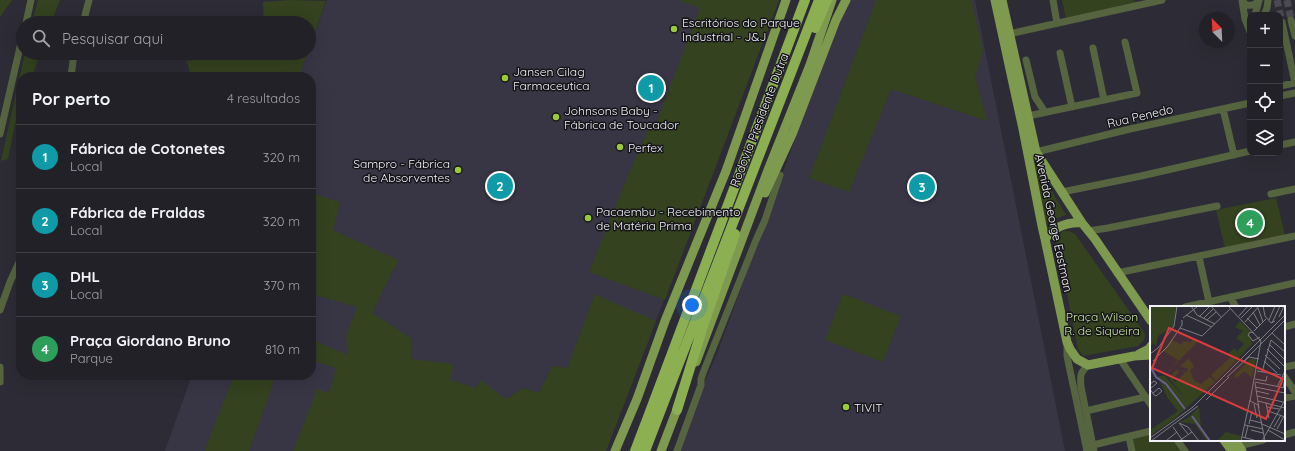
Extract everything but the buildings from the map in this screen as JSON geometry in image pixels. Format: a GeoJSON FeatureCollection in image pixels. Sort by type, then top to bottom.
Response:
{"type":"FeatureCollection","features":[{"type":"Feature","properties":{"kind":"highway","name":"Rodovia Presidente Dutra"},"geometry":{"type":"LineString","coordinates":[[635,451],[804,0]]}},
{"type":"Feature","properties":{"kind":"highway","name":"Rodovia Presidente Dutra"},"geometry":{"type":"LineString","coordinates":[[645,451],[819,0]]}},
{"type":"Feature","properties":{"kind":"highway"},"geometry":{"type":"LineString","coordinates":[[793,68],[815,28],[827,0]]}},
{"type":"Feature","properties":{"kind":"highway"},"geometry":{"type":"LineString","coordinates":[[676,410],[734,235],[752,172]]}},
{"type":"Feature","properties":{"kind":"main road"},"geometry":{"type":"LineString","coordinates":[[615,451],[637,398],[670,306],[726,171],[786,0]]}},
{"type":"Feature","properties":{"kind":"main road"},"geometry":{"type":"LineString","coordinates":[[661,451],[696,362],[750,216],[810,65],[832,0]]}},
{"type":"Feature","properties":{"kind":"main road"},"geometry":{"type":"LineString","coordinates":[[750,216],[760,204],[793,132],[836,20],[846,0]]}},
{"type":"Feature","properties":{"kind":"main road","name":"Avenida George Eastman"},"geometry":{"type":"LineString","coordinates":[[995,0],[1067,342]]}},
{"type":"Feature","properties":{"kind":"main road","name":"Avenida George Eastman"},"geometry":{"type":"LineString","coordinates":[[1002,0],[1036,152],[1085,227],[1150,316]]}},
{"type":"Feature","properties":{"kind":"main road"},"geometry":{"type":"LineString","coordinates":[[1046,239],[1060,226],[1069,223],[1085,227]]}},
{"type":"Feature","properties":{"kind":"main road"},"geometry":{"type":"LineString","coordinates":[[1067,342],[1070,350],[1077,359],[1088,365],[1134,356],[1150,355]]}},
{"type":"Feature","properties":{"kind":"main road"},"geometry":{"type":"LineString","coordinates":[[1134,356],[1150,348]]}},
{"type":"Feature","properties":{"kind":"main road"},"geometry":{"type":"LineString","coordinates":[[1226,441],[1237,447]]}},
{"type":"Feature","properties":{"kind":"street"},"geometry":{"type":"LineString","coordinates":[[28,16],[31,0]]}},
{"type":"Feature","properties":{"kind":"street"},"geometry":{"type":"LineString","coordinates":[[85,16],[89,0]]}},
{"type":"Feature","properties":{"kind":"street"},"geometry":{"type":"LineString","coordinates":[[1053,0],[1057,23]]}},
{"type":"Feature","properties":{"kind":"street"},"geometry":{"type":"LineString","coordinates":[[1139,0],[1148,3]]}},
{"type":"Feature","properties":{"kind":"street"},"geometry":{"type":"LineString","coordinates":[[1009,34],[1162,0]]}},
{"type":"Feature","properties":{"kind":"street"},"geometry":{"type":"LineString","coordinates":[[1242,0],[1246,5],[1253,5],[1259,0]]}},
{"type":"Feature","properties":{"kind":"street"},"geometry":{"type":"LineString","coordinates":[[1242,0],[1247,24]]}},
{"type":"Feature","properties":{"kind":"street"},"geometry":{"type":"LineString","coordinates":[[1256,12],[1259,0]]}},
{"type":"Feature","properties":{"kind":"street"},"geometry":{"type":"LineString","coordinates":[[1265,12],[1267,1]]}},
{"type":"Feature","properties":{"kind":"street"},"geometry":{"type":"LineString","coordinates":[[1291,20],[1295,36]]}},
{"type":"Feature","properties":{"kind":"street"},"geometry":{"type":"LineString","coordinates":[[1283,27],[1295,83],[1283,85]]}},
{"type":"Feature","properties":{"kind":"street"},"geometry":{"type":"LineString","coordinates":[[1028,116],[1137,93],[1125,42]]}},
{"type":"Feature","properties":{"kind":"street"},"geometry":{"type":"LineString","coordinates":[[1093,48],[1104,100]]}},
{"type":"Feature","properties":{"kind":"street"},"geometry":{"type":"LineString","coordinates":[[1060,53],[1072,107]]}},
{"type":"Feature","properties":{"kind":"street"},"geometry":{"type":"LineString","coordinates":[[0,134],[17,60]]}},
{"type":"Feature","properties":{"kind":"street"},"geometry":{"type":"LineString","coordinates":[[72,72],[73,60]]}},
{"type":"Feature","properties":{"kind":"street"},"geometry":{"type":"LineString","coordinates":[[1026,60],[1035,97],[1045,112]]}},
{"type":"Feature","properties":{"kind":"street"},"geometry":{"type":"LineString","coordinates":[[1283,95],[1295,93]]}},
{"type":"Feature","properties":{"kind":"street","name":"Rua Penedo"},"geometry":{"type":"LineString","coordinates":[[1036,152],[1130,129],[1247,104]]}},
{"type":"Feature","properties":{"kind":"street"},"geometry":{"type":"LineString","coordinates":[[1223,109],[1234,155]]}},
{"type":"Feature","properties":{"kind":"street"},"geometry":{"type":"LineString","coordinates":[[1283,144],[1295,142]]}},
{"type":"Feature","properties":{"kind":"street"},"geometry":{"type":"LineString","coordinates":[[1062,192],[1247,152]]}},
{"type":"Feature","properties":{"kind":"street"},"geometry":{"type":"LineString","coordinates":[[677,451],[701,384],[703,373],[765,220],[780,176]]}},
{"type":"Feature","properties":{"kind":"street"},"geometry":{"type":"LineString","coordinates":[[1271,194],[1295,189]]}},
{"type":"Feature","properties":{"kind":"street"},"geometry":{"type":"LineString","coordinates":[[1085,227],[1108,228],[1217,206]]}},
{"type":"Feature","properties":{"kind":"street"},"geometry":{"type":"LineString","coordinates":[[1095,239],[1108,228]]}},
{"type":"Feature","properties":{"kind":"street"},"geometry":{"type":"LineString","coordinates":[[1118,273],[1295,236]]}},
{"type":"Feature","properties":{"kind":"street"},"geometry":{"type":"LineString","coordinates":[[1199,257],[1209,302]]}},
{"type":"Feature","properties":{"kind":"street"},"geometry":{"type":"LineString","coordinates":[[0,310],[16,269]]}},
{"type":"Feature","properties":{"kind":"street"},"geometry":{"type":"LineString","coordinates":[[1191,306],[1295,284]]}},
{"type":"Feature","properties":{"kind":"street"},"geometry":{"type":"LineString","coordinates":[[1230,298],[1235,306]]}},
{"type":"Feature","properties":{"kind":"street"},"geometry":{"type":"LineString","coordinates":[[1285,327],[1295,324]]}},
{"type":"Feature","properties":{"kind":"street","name":"Avenida George Eastman"},"geometry":{"type":"LineString","coordinates":[[1067,342],[1067,356],[1086,451]]}},
{"type":"Feature","properties":{"kind":"street"},"geometry":{"type":"LineString","coordinates":[[1120,359],[1150,404]]}},
{"type":"Feature","properties":{"kind":"street"},"geometry":{"type":"LineString","coordinates":[[1088,365],[1080,376],[1093,448],[1150,431]]}},
{"type":"Feature","properties":{"kind":"street"},"geometry":{"type":"LineString","coordinates":[[1285,367],[1295,365]]}},
{"type":"Feature","properties":{"kind":"street"},"geometry":{"type":"LineString","coordinates":[[0,367],[0,382]]}},
{"type":"Feature","properties":{"kind":"street"},"geometry":{"type":"LineString","coordinates":[[1285,377],[1295,392]]}},
{"type":"Feature","properties":{"kind":"street"},"geometry":{"type":"LineString","coordinates":[[1285,398],[1295,396]]}},
{"type":"Feature","properties":{"kind":"street"},"geometry":{"type":"LineString","coordinates":[[1086,411],[1145,397]]}},
{"type":"Feature","properties":{"kind":"street"},"geometry":{"type":"LineString","coordinates":[[1285,435],[1295,432]]}},
{"type":"Feature","properties":{"kind":"street"},"geometry":{"type":"LineString","coordinates":[[1129,437],[1132,451]]}},
{"type":"Feature","properties":{"kind":"street"},"geometry":{"type":"LineString","coordinates":[[1178,441],[1185,451]]}},
{"type":"Feature","properties":{"kind":"street"},"geometry":{"type":"LineString","coordinates":[[1237,447],[1259,441]]}},
{"type":"Feature","properties":{"kind":"shaded area"},"geometry":{"type":"Polygon","coordinates":[[[327,0],[779,0],[606,451],[165,451],[190,380],[316,380],[316,72],[301,72],[305,60],[316,60],[316,30],[327,0]]]}},
{"type":"Feature","properties":{"kind":"shaded area"},"geometry":{"type":"Polygon","coordinates":[[[847,0],[975,0],[1065,451],[673,451],[717,354],[847,0]]]}},
{"type":"Feature","properties":{"kind":"green space"},"geometry":{"type":"Polygon","coordinates":[[[0,0],[12,0],[0,17],[0,0]]]}},
{"type":"Feature","properties":{"kind":"green space"},"geometry":{"type":"Polygon","coordinates":[[[38,0],[60,0],[54,16],[34,16],[38,0]]]}},
{"type":"Feature","properties":{"kind":"green space"},"geometry":{"type":"Polygon","coordinates":[[[290,0],[326,1],[316,29],[316,16],[264,16],[263,2],[290,0]]]}},
{"type":"Feature","properties":{"kind":"green space"},"geometry":{"type":"Polygon","coordinates":[[[678,0],[779,0],[665,300],[589,272],[626,180],[650,126],[655,126],[700,8],[678,0]]]}},
{"type":"Feature","properties":{"kind":"green space"},"geometry":{"type":"Polygon","coordinates":[[[876,0],[971,0],[983,51],[975,77],[987,121],[891,89],[849,192],[809,178],[876,0]]]}},
{"type":"Feature","properties":{"kind":"green space"},"geometry":{"type":"Polygon","coordinates":[[[1062,0],[1132,0],[1139,3],[1066,19],[1062,0]]]}},
{"type":"Feature","properties":{"kind":"green space"},"geometry":{"type":"Polygon","coordinates":[[[23,60],[38,60],[34,72],[21,72],[23,60]]]}},
{"type":"Feature","properties":{"kind":"green space"},"geometry":{"type":"Polygon","coordinates":[[[305,60],[301,72],[190,72],[187,61],[305,60]]]}},
{"type":"Feature","properties":{"kind":"green space"},"geometry":{"type":"Polygon","coordinates":[[[16,94],[16,120],[8,159],[1,161],[16,94]]]}},
{"type":"Feature","properties":{"kind":"green space"},"geometry":{"type":"Polygon","coordinates":[[[1032,158],[1066,215],[1045,224],[1032,158]]]}},
{"type":"Feature","properties":{"kind":"green space"},"geometry":{"type":"Polygon","coordinates":[[[316,195],[340,202],[333,230],[398,260],[372,313],[411,338],[411,359],[454,364],[450,380],[476,388],[481,380],[506,399],[524,388],[539,393],[552,366],[567,368],[595,294],[656,321],[606,451],[293,451],[317,389],[329,393],[336,368],[316,362],[316,341],[348,355],[346,335],[357,307],[316,295],[316,195]]]}},
{"type":"Feature","properties":{"kind":"green space"},"geometry":{"type":"Polygon","coordinates":[[[1276,198],[1285,235],[1225,248],[1216,210],[1276,198]]]}},
{"type":"Feature","properties":{"kind":"green space","name":"Praça Wilson R. de Siqueira"},"geometry":{"type":"Polygon","coordinates":[[[1063,231],[1069,231],[1075,234],[1142,329],[1145,335],[1144,340],[1138,346],[1083,356],[1078,349],[1056,240],[1063,231]]]}},
{"type":"Feature","properties":{"kind":"green space"},"geometry":{"type":"Polygon","coordinates":[[[843,294],[901,316],[883,362],[825,340],[843,294]]]}},
{"type":"Feature","properties":{"kind":"green space"},"geometry":{"type":"Polygon","coordinates":[[[232,380],[274,380],[249,451],[205,451],[232,380]]]}},
{"type":"Feature","properties":{"kind":"green space"},"geometry":{"type":"Polygon","coordinates":[[[1150,433],[1150,441],[1177,441],[1184,451],[1135,451],[1133,437],[1150,433]]]}},
{"type":"Feature","properties":{"kind":"tunnel"},"geometry":{"type":"LineString","coordinates":[[1277,0],[1280,12]]}},
{"type":"Feature","properties":{"kind":"tunnel"},"geometry":{"type":"LineString","coordinates":[[1287,0],[1291,20]]}},
{"type":"Feature","properties":{"kind":"place","name":"Escritórios do Parque Industrial - J&J"},"geometry":{"type":"Point","coordinates":[674,29]}},
{"type":"Feature","properties":{"kind":"place","name":"Jansen Cilag Farmaceutica"},"geometry":{"type":"Point","coordinates":[505,78]}},
{"type":"Feature","properties":{"kind":"place","name":"Fábrica de Cotonetes"},"geometry":{"type":"Point","coordinates":[651,88]}},
{"type":"Feature","properties":{"kind":"place","name":"Johnsons Baby - Fábrica de Toucador"},"geometry":{"type":"Point","coordinates":[556,117]}},
{"type":"Feature","properties":{"kind":"place","name":"Perfex"},"geometry":{"type":"Point","coordinates":[620,147]}},
{"type":"Feature","properties":{"kind":"place","name":"Sampro - Fábrica de Absorventes"},"geometry":{"type":"Point","coordinates":[458,170]}},
{"type":"Feature","properties":{"kind":"place","name":"Fábrica de Fraldas"},"geometry":{"type":"Point","coordinates":[500,186]}},
{"type":"Feature","properties":{"kind":"place","name":"DHL"},"geometry":{"type":"Point","coordinates":[922,187]}},
{"type":"Feature","properties":{"kind":"place","name":"Pacaembu - Recebimento de Matéria Prima"},"geometry":{"type":"Point","coordinates":[588,218]}},
{"type":"Feature","properties":{"kind":"place","name":"Praça Giordano Bruno"},"geometry":{"type":"Point","coordinates":[1250,223]}},
{"type":"Feature","properties":{"kind":"place","name":"TIVIT"},"geometry":{"type":"Point","coordinates":[846,407]}}]}
